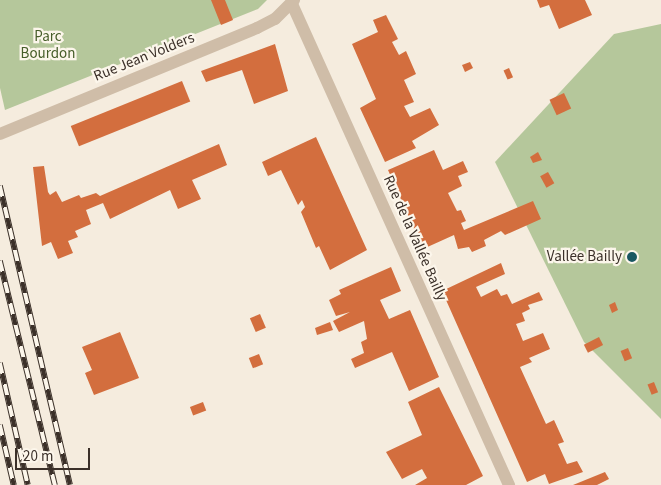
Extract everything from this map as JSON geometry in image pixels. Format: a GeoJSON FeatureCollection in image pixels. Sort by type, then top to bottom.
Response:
{"type":"FeatureCollection","features":[{"type":"Feature","properties":{"kind":"street","name":"Rue Jean Volders"},"geometry":{"type":"LineString","coordinates":[[0,134],[257,28],[275,19],[293,2]]}},
{"type":"Feature","properties":{"kind":"street","name":"Rue de la Vallée Bailly"},"geometry":{"type":"LineString","coordinates":[[293,2],[509,485]]}},
{"type":"Feature","properties":{"kind":"green space","name":"Parc Bourdon"},"geometry":{"type":"Polygon","coordinates":[[[0,0],[267,0],[258,9],[5,110],[0,88],[0,0]]]}},
{"type":"Feature","properties":{"kind":"green space"},"geometry":{"type":"Polygon","coordinates":[[[661,24],[661,419],[584,342],[495,162],[614,34],[661,24]]]}},
{"type":"Feature","properties":{"kind":"building"},"geometry":{"type":"Polygon","coordinates":[[[211,0],[225,0],[233,20],[221,25],[211,0]]]}},
{"type":"Feature","properties":{"kind":"building"},"geometry":{"type":"Polygon","coordinates":[[[537,0],[585,0],[592,15],[559,29],[549,5],[540,8],[537,0]]]}},
{"type":"Feature","properties":{"kind":"building"},"geometry":{"type":"Polygon","coordinates":[[[386,15],[398,39],[392,42],[399,55],[406,51],[416,74],[404,80],[414,102],[404,106],[410,117],[430,108],[439,125],[412,141],[416,148],[385,162],[360,108],[376,99],[352,44],[378,32],[373,20],[386,15]]]}},
{"type":"Feature","properties":{"kind":"building"},"geometry":{"type":"Polygon","coordinates":[[[275,44],[288,91],[254,104],[242,70],[206,82],[201,71],[275,44]]]}},
{"type":"Feature","properties":{"kind":"building"},"geometry":{"type":"Polygon","coordinates":[[[470,62],[473,68],[465,72],[462,65],[470,62]]]}},
{"type":"Feature","properties":{"kind":"building"},"geometry":{"type":"Polygon","coordinates":[[[509,68],[513,77],[508,80],[504,70],[509,68]]]}},
{"type":"Feature","properties":{"kind":"building"},"geometry":{"type":"Polygon","coordinates":[[[182,81],[190,101],[79,146],[71,126],[182,81]]]}},
{"type":"Feature","properties":{"kind":"building"},"geometry":{"type":"Polygon","coordinates":[[[564,93],[571,108],[557,115],[549,100],[564,93]]]}},
{"type":"Feature","properties":{"kind":"building"},"geometry":{"type":"Polygon","coordinates":[[[316,137],[367,250],[330,270],[319,246],[316,248],[301,212],[305,207],[302,200],[298,205],[281,170],[268,176],[262,162],[316,137]]]}},
{"type":"Feature","properties":{"kind":"building"},"geometry":{"type":"Polygon","coordinates":[[[219,144],[227,165],[192,180],[201,199],[178,209],[170,190],[110,219],[103,203],[86,210],[91,224],[75,231],[78,237],[68,241],[73,253],[58,259],[51,242],[42,246],[33,167],[44,166],[48,192],[50,195],[56,191],[62,202],[79,195],[81,198],[96,193],[100,196],[219,144]]]}},
{"type":"Feature","properties":{"kind":"building"},"geometry":{"type":"Polygon","coordinates":[[[434,150],[443,170],[463,161],[468,172],[458,176],[462,186],[448,193],[457,211],[461,210],[466,221],[461,223],[464,230],[533,201],[541,219],[505,235],[501,231],[484,240],[486,246],[472,252],[469,247],[458,249],[454,235],[423,249],[388,170],[434,150]]]}},
{"type":"Feature","properties":{"kind":"building"},"geometry":{"type":"Polygon","coordinates":[[[538,152],[542,160],[533,163],[530,157],[538,152]]]}},
{"type":"Feature","properties":{"kind":"building"},"geometry":{"type":"Polygon","coordinates":[[[548,172],[554,183],[546,188],[540,176],[548,172]]]}},
{"type":"Feature","properties":{"kind":"building"},"geometry":{"type":"Polygon","coordinates":[[[501,263],[505,274],[476,287],[481,297],[497,289],[501,296],[507,294],[512,304],[539,292],[543,300],[528,305],[530,309],[522,313],[525,321],[516,324],[523,341],[543,333],[550,349],[529,358],[532,362],[520,367],[546,424],[554,420],[564,442],[558,444],[567,464],[577,461],[583,472],[549,484],[545,474],[527,482],[442,291],[501,263]]]}},
{"type":"Feature","properties":{"kind":"building"},"geometry":{"type":"Polygon","coordinates":[[[391,267],[401,291],[380,300],[389,319],[410,310],[439,377],[409,391],[392,352],[355,368],[351,359],[364,353],[361,342],[367,339],[364,321],[339,332],[333,321],[350,312],[336,316],[329,300],[341,294],[339,290],[391,267]]]}},
{"type":"Feature","properties":{"kind":"building"},"geometry":{"type":"Polygon","coordinates":[[[615,302],[618,310],[612,313],[609,305],[615,302]]]}},
{"type":"Feature","properties":{"kind":"building"},"geometry":{"type":"Polygon","coordinates":[[[260,314],[266,328],[256,332],[250,318],[260,314]]]}},
{"type":"Feature","properties":{"kind":"building"},"geometry":{"type":"Polygon","coordinates":[[[330,322],[333,330],[317,335],[315,328],[330,322]]]}},
{"type":"Feature","properties":{"kind":"building"},"geometry":{"type":"Polygon","coordinates":[[[120,332],[139,378],[94,395],[85,373],[92,370],[82,347],[120,332]]]}},
{"type":"Feature","properties":{"kind":"building"},"geometry":{"type":"Polygon","coordinates":[[[599,337],[603,345],[588,353],[584,345],[599,337]]]}},
{"type":"Feature","properties":{"kind":"building"},"geometry":{"type":"Polygon","coordinates":[[[628,348],[632,358],[625,361],[621,351],[628,348]]]}},
{"type":"Feature","properties":{"kind":"building"},"geometry":{"type":"Polygon","coordinates":[[[259,354],[263,364],[253,368],[249,358],[259,354]]]}},
{"type":"Feature","properties":{"kind":"building"},"geometry":{"type":"Polygon","coordinates":[[[654,382],[658,392],[652,395],[648,385],[654,382]]]}},
{"type":"Feature","properties":{"kind":"building"},"geometry":{"type":"Polygon","coordinates":[[[439,387],[483,476],[466,485],[415,485],[427,478],[422,469],[402,479],[386,452],[422,435],[408,402],[439,387]]]}},
{"type":"Feature","properties":{"kind":"building"},"geometry":{"type":"Polygon","coordinates":[[[203,402],[206,410],[193,415],[190,407],[203,402]]]}},
{"type":"Feature","properties":{"kind":"building"},"geometry":{"type":"Polygon","coordinates":[[[605,472],[609,479],[597,485],[573,485],[605,472]]]}},
{"type":"Feature","properties":{"kind":"railway"},"geometry":{"type":"LineString","coordinates":[[0,186],[70,485]]}},
{"type":"Feature","properties":{"kind":"railway"},"geometry":{"type":"LineString","coordinates":[[0,261],[55,485]]}},
{"type":"Feature","properties":{"kind":"railway"},"geometry":{"type":"LineString","coordinates":[[0,363],[28,485]]}},
{"type":"Feature","properties":{"kind":"railway"},"geometry":{"type":"LineString","coordinates":[[0,425],[14,485]]}},
{"type":"Feature","properties":{"kind":"place","name":"Vallée Bailly"},"geometry":{"type":"Point","coordinates":[632,257]}}]}
